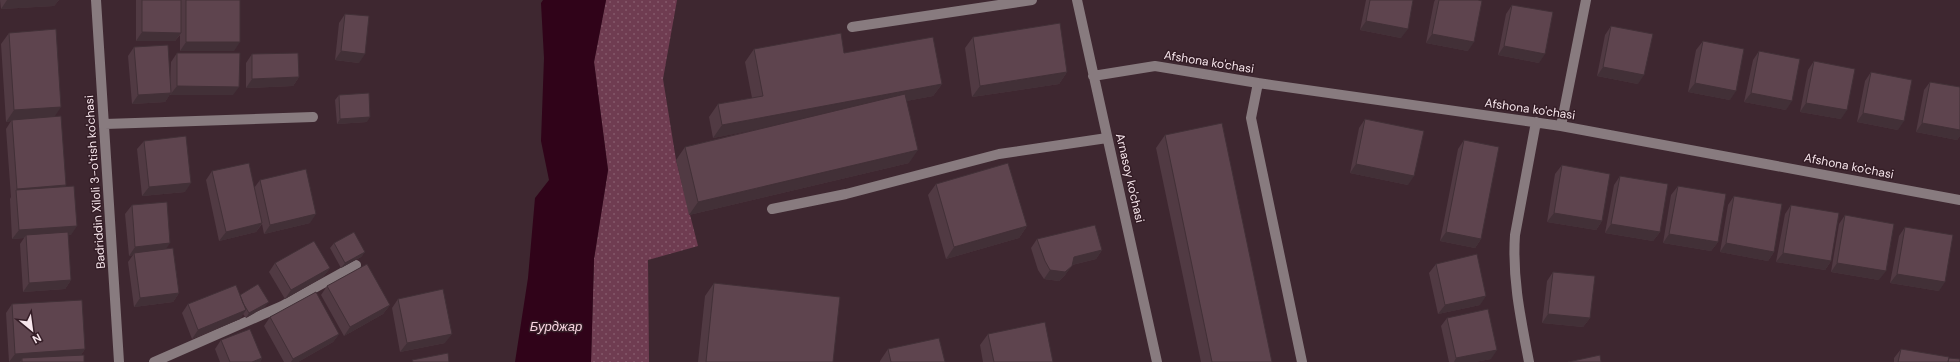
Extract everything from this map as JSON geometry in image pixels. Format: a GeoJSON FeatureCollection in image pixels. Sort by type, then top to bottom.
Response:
{"type":"FeatureCollection","features":[{"type":"Feature","properties":{"kind":"street","name":"Badriddin Xiloli 3-o'tish ko'chasi"},"geometry":{"type":"LineString","coordinates":[[96,0],[119,362]]}},
{"type":"Feature","properties":{"kind":"street"},"geometry":{"type":"LineString","coordinates":[[852,27],[1032,0]]}},
{"type":"Feature","properties":{"kind":"street","name":"Arnasoy ko'chasi"},"geometry":{"type":"LineString","coordinates":[[1076,0],[1157,362]]}},
{"type":"Feature","properties":{"kind":"street"},"geometry":{"type":"LineString","coordinates":[[1561,126],[1586,0]]}},
{"type":"Feature","properties":{"kind":"street","name":"Afshona ko'chasi"},"geometry":{"type":"LineString","coordinates":[[1093,76],[1155,66],[1258,83],[1561,126],[1960,200]]}},
{"type":"Feature","properties":{"kind":"street"},"geometry":{"type":"LineString","coordinates":[[1258,83],[1251,118],[1302,362]]}},
{"type":"Feature","properties":{"kind":"street"},"geometry":{"type":"LineString","coordinates":[[105,124],[313,117]]}},
{"type":"Feature","properties":{"kind":"street"},"geometry":{"type":"LineString","coordinates":[[1529,362],[1516,294],[1514,250],[1515,235],[1536,122]]}},
{"type":"Feature","properties":{"kind":"street"},"geometry":{"type":"LineString","coordinates":[[772,209],[846,194],[999,154],[1107,138]]}},
{"type":"Feature","properties":{"kind":"street"},"geometry":{"type":"LineString","coordinates":[[154,362],[282,306],[356,265]]}},
{"type":"Feature","properties":{"kind":"shaded area"},"geometry":{"type":"Polygon","coordinates":[[[606,0],[677,0],[663,79],[676,160],[698,246],[648,260],[649,362],[591,362],[594,259],[608,170],[594,62],[606,0]]]}},
{"type":"Feature","properties":{"kind":"water","name":"Бурджар"},"geometry":{"type":"Polygon","coordinates":[[[543,0],[606,0],[594,62],[608,170],[594,259],[591,362],[515,362],[528,278],[535,198],[549,180],[541,141],[544,58],[541,3],[543,0]]]}},
{"type":"Feature","properties":{"kind":"building"},"geometry":{"type":"Polygon","coordinates":[[[142,0],[181,0],[181,33],[142,32],[142,0]]]}},
{"type":"Feature","properties":{"kind":"building"},"geometry":{"type":"Polygon","coordinates":[[[186,0],[240,0],[240,42],[186,42],[186,0]]]}},
{"type":"Feature","properties":{"kind":"building"},"geometry":{"type":"Polygon","coordinates":[[[1370,0],[1413,0],[1408,29],[1366,21],[1370,0]]]}},
{"type":"Feature","properties":{"kind":"building"},"geometry":{"type":"Polygon","coordinates":[[[1439,0],[1482,1],[1474,42],[1432,34],[1439,0]]]}},
{"type":"Feature","properties":{"kind":"building"},"geometry":{"type":"Polygon","coordinates":[[[1512,5],[1553,12],[1545,54],[1504,46],[1512,5]]]}},
{"type":"Feature","properties":{"kind":"building"},"geometry":{"type":"Polygon","coordinates":[[[345,14],[369,16],[365,54],[341,51],[345,14]]]}},
{"type":"Feature","properties":{"kind":"building"},"geometry":{"type":"Polygon","coordinates":[[[1060,23],[1067,72],[980,86],[973,37],[1060,23]]]}},
{"type":"Feature","properties":{"kind":"building"},"geometry":{"type":"Polygon","coordinates":[[[1611,26],[1653,34],[1644,75],[1603,67],[1611,26]]]}},
{"type":"Feature","properties":{"kind":"building"},"geometry":{"type":"Polygon","coordinates":[[[56,29],[61,107],[14,110],[9,33],[56,29]]]}},
{"type":"Feature","properties":{"kind":"building"},"geometry":{"type":"Polygon","coordinates":[[[841,33],[844,53],[933,37],[942,84],[722,125],[718,104],[763,96],[754,49],[841,33]]]}},
{"type":"Feature","properties":{"kind":"building"},"geometry":{"type":"Polygon","coordinates":[[[1703,41],[1744,49],[1736,91],[1695,83],[1703,41]]]}},
{"type":"Feature","properties":{"kind":"building"},"geometry":{"type":"Polygon","coordinates":[[[168,45],[171,93],[138,95],[134,47],[168,45]]]}},
{"type":"Feature","properties":{"kind":"building"},"geometry":{"type":"Polygon","coordinates":[[[1759,51],[1800,59],[1792,101],[1751,93],[1759,51]]]}},
{"type":"Feature","properties":{"kind":"building"},"geometry":{"type":"Polygon","coordinates":[[[177,53],[240,53],[239,87],[177,86],[177,53]]]}},
{"type":"Feature","properties":{"kind":"building"},"geometry":{"type":"Polygon","coordinates":[[[298,53],[299,77],[252,79],[252,54],[298,53]]]}},
{"type":"Feature","properties":{"kind":"building"},"geometry":{"type":"Polygon","coordinates":[[[1814,61],[1855,69],[1847,110],[1806,103],[1814,61]]]}},
{"type":"Feature","properties":{"kind":"building"},"geometry":{"type":"Polygon","coordinates":[[[1871,72],[1912,80],[1904,121],[1863,113],[1871,72]]]}},
{"type":"Feature","properties":{"kind":"building"},"geometry":{"type":"Polygon","coordinates":[[[1930,82],[1960,87],[1960,130],[1922,123],[1930,82]]]}},
{"type":"Feature","properties":{"kind":"building"},"geometry":{"type":"Polygon","coordinates":[[[369,93],[370,117],[340,119],[339,95],[369,93]]]}},
{"type":"Feature","properties":{"kind":"building"},"geometry":{"type":"Polygon","coordinates":[[[905,94],[918,150],[698,202],[685,147],[905,94]]]}},
{"type":"Feature","properties":{"kind":"building"},"geometry":{"type":"Polygon","coordinates":[[[61,116],[66,185],[17,189],[12,120],[61,116]]]}},
{"type":"Feature","properties":{"kind":"building"},"geometry":{"type":"Polygon","coordinates":[[[1365,119],[1424,131],[1414,176],[1356,164],[1365,119]]]}},
{"type":"Feature","properties":{"kind":"building"},"geometry":{"type":"Polygon","coordinates":[[[1222,123],[1272,362],[1212,362],[1165,135],[1222,123]]]}},
{"type":"Feature","properties":{"kind":"building"},"geometry":{"type":"Polygon","coordinates":[[[186,136],[191,183],[149,187],[144,141],[186,136]]]}},
{"type":"Feature","properties":{"kind":"building"},"geometry":{"type":"Polygon","coordinates":[[[1464,140],[1499,147],[1481,239],[1446,232],[1464,140]]]}},
{"type":"Feature","properties":{"kind":"building"},"geometry":{"type":"Polygon","coordinates":[[[249,163],[262,223],[226,232],[212,171],[249,163]]]}},
{"type":"Feature","properties":{"kind":"building"},"geometry":{"type":"Polygon","coordinates":[[[1008,163],[1027,226],[954,247],[936,184],[1008,163]]]}},
{"type":"Feature","properties":{"kind":"building"},"geometry":{"type":"Polygon","coordinates":[[[1562,165],[1610,174],[1602,221],[1554,213],[1562,165]]]}},
{"type":"Feature","properties":{"kind":"building"},"geometry":{"type":"Polygon","coordinates":[[[306,169],[316,214],[270,225],[260,180],[306,169]]]}},
{"type":"Feature","properties":{"kind":"building"},"geometry":{"type":"Polygon","coordinates":[[[1620,176],[1668,184],[1660,232],[1611,224],[1620,176]]]}},
{"type":"Feature","properties":{"kind":"building"},"geometry":{"type":"Polygon","coordinates":[[[74,186],[77,226],[19,230],[16,190],[74,186]]]}},
{"type":"Feature","properties":{"kind":"building"},"geometry":{"type":"Polygon","coordinates":[[[1678,186],[1726,194],[1718,242],[1669,234],[1678,186]]]}},
{"type":"Feature","properties":{"kind":"building"},"geometry":{"type":"Polygon","coordinates":[[[1734,196],[1782,204],[1774,252],[1726,243],[1734,196]]]}},
{"type":"Feature","properties":{"kind":"building"},"geometry":{"type":"Polygon","coordinates":[[[167,202],[170,243],[135,247],[132,205],[167,202]]]}},
{"type":"Feature","properties":{"kind":"building"},"geometry":{"type":"Polygon","coordinates":[[[1791,205],[1839,213],[1831,261],[1783,253],[1791,205]]]}},
{"type":"Feature","properties":{"kind":"building"},"geometry":{"type":"Polygon","coordinates":[[[1845,215],[1894,224],[1886,271],[1837,263],[1845,215]]]}},
{"type":"Feature","properties":{"kind":"building"},"geometry":{"type":"Polygon","coordinates":[[[1095,225],[1102,250],[1074,257],[1072,266],[1065,272],[1050,270],[1037,239],[1095,225]]]}},
{"type":"Feature","properties":{"kind":"building"},"geometry":{"type":"Polygon","coordinates":[[[1905,227],[1953,235],[1945,282],[1897,274],[1905,227]]]}},
{"type":"Feature","properties":{"kind":"building"},"geometry":{"type":"Polygon","coordinates":[[[68,232],[71,280],[29,283],[26,235],[68,232]]]}},
{"type":"Feature","properties":{"kind":"building"},"geometry":{"type":"Polygon","coordinates":[[[354,232],[365,252],[345,263],[334,243],[354,232]]]}},
{"type":"Feature","properties":{"kind":"building"},"geometry":{"type":"Polygon","coordinates":[[[314,241],[330,268],[291,290],[275,263],[314,241]]]}},
{"type":"Feature","properties":{"kind":"building"},"geometry":{"type":"Polygon","coordinates":[[[173,248],[179,293],[140,298],[134,253],[173,248]]]}},
{"type":"Feature","properties":{"kind":"building"},"geometry":{"type":"Polygon","coordinates":[[[1477,254],[1486,296],[1445,305],[1436,264],[1477,254]]]}},
{"type":"Feature","properties":{"kind":"building"},"geometry":{"type":"Polygon","coordinates":[[[367,264],[390,305],[350,327],[327,286],[367,264]]]}},
{"type":"Feature","properties":{"kind":"building"},"geometry":{"type":"Polygon","coordinates":[[[1553,272],[1595,276],[1590,318],[1548,314],[1553,272]]]}},
{"type":"Feature","properties":{"kind":"building"},"geometry":{"type":"Polygon","coordinates":[[[714,283],[840,297],[833,362],[706,362],[714,283]]]}},
{"type":"Feature","properties":{"kind":"building"},"geometry":{"type":"Polygon","coordinates":[[[258,284],[269,302],[249,313],[240,295],[258,284]]]}},
{"type":"Feature","properties":{"kind":"building"},"geometry":{"type":"Polygon","coordinates":[[[236,285],[246,310],[198,330],[188,304],[236,285]]]}},
{"type":"Feature","properties":{"kind":"building"},"geometry":{"type":"Polygon","coordinates":[[[443,289],[452,334],[407,343],[398,299],[443,289]]]}},
{"type":"Feature","properties":{"kind":"building"},"geometry":{"type":"Polygon","coordinates":[[[316,292],[339,334],[293,359],[270,317],[316,292]]]}},
{"type":"Feature","properties":{"kind":"building"},"geometry":{"type":"Polygon","coordinates":[[[82,300],[85,349],[15,354],[12,304],[82,300]]]}},
{"type":"Feature","properties":{"kind":"building"},"geometry":{"type":"Polygon","coordinates":[[[1488,309],[1497,350],[1456,358],[1447,318],[1488,309]]]}},
{"type":"Feature","properties":{"kind":"building"},"geometry":{"type":"Polygon","coordinates":[[[1045,322],[1053,362],[994,362],[988,334],[1045,322]]]}},
{"type":"Feature","properties":{"kind":"building"},"geometry":{"type":"Polygon","coordinates":[[[250,329],[262,358],[252,362],[230,362],[221,340],[250,329]]]}},
{"type":"Feature","properties":{"kind":"building"},"geometry":{"type":"Polygon","coordinates":[[[939,338],[945,362],[891,362],[888,349],[939,338]]]}},
{"type":"Feature","properties":{"kind":"building"},"geometry":{"type":"Polygon","coordinates":[[[1901,349],[1949,357],[1948,362],[1898,362],[1901,349]]]}},
{"type":"Feature","properties":{"kind":"building"},"geometry":{"type":"Polygon","coordinates":[[[448,353],[449,362],[413,362],[412,360],[448,353]]]}},
{"type":"Feature","properties":{"kind":"building"},"geometry":{"type":"Polygon","coordinates":[[[84,355],[84,362],[22,362],[22,358],[84,355]]]}},
{"type":"Feature","properties":{"kind":"building"},"geometry":{"type":"Polygon","coordinates":[[[1600,355],[1601,362],[1568,362],[1600,355]]]}},
{"type":"Feature","properties":{"kind":"building"},"geometry":{"type":"Polygon","coordinates":[[[1949,358],[1960,359],[1960,362],[1948,362],[1949,358]]]}}]}
